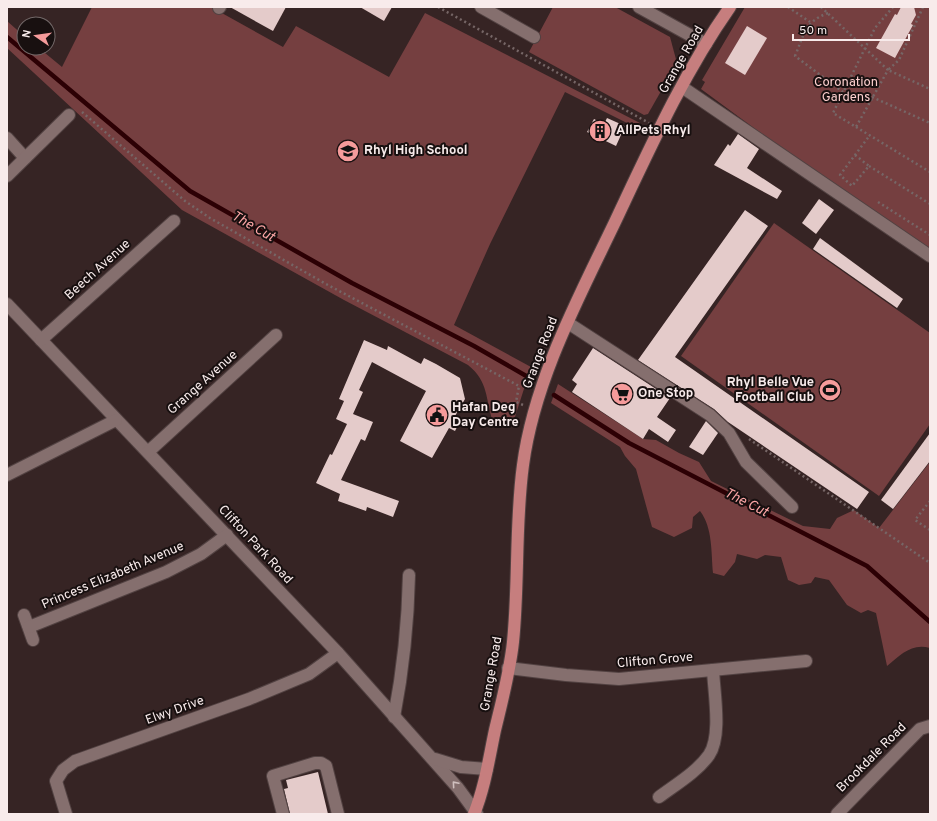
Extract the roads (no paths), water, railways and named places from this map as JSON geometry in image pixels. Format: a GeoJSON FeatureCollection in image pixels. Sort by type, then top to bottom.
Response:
{"type":"FeatureCollection","features":[{"type":"Feature","properties":{"kind":"main road","name":"Grange Road"},"geometry":{"type":"LineString","coordinates":[[476,813],[487,769],[513,642],[518,530],[523,464],[535,409],[546,376],[568,322],[659,129],[706,44],[730,7]]}},
{"type":"Feature","properties":{"kind":"street"},"geometry":{"type":"LineString","coordinates":[[481,7],[534,37]]}},
{"type":"Feature","properties":{"kind":"street"},"geometry":{"type":"LineString","coordinates":[[639,7],[706,44]]}},
{"type":"Feature","properties":{"kind":"street"},"geometry":{"type":"LineString","coordinates":[[682,87],[930,256]]}},
{"type":"Feature","properties":{"kind":"street"},"geometry":{"type":"LineString","coordinates":[[7,176],[69,115]]}},
{"type":"Feature","properties":{"kind":"street"},"geometry":{"type":"LineString","coordinates":[[7,138],[26,158]]}},
{"type":"Feature","properties":{"kind":"street","name":"Beech Avenue"},"geometry":{"type":"LineString","coordinates":[[41,340],[174,221]]}},
{"type":"Feature","properties":{"kind":"street","name":"Clifton Park Road"},"geometry":{"type":"LineString","coordinates":[[7,304],[338,653],[458,788],[476,813]]}},
{"type":"Feature","properties":{"kind":"street"},"geometry":{"type":"LineString","coordinates":[[568,322],[710,415],[729,433],[746,462],[792,507]]}},
{"type":"Feature","properties":{"kind":"street","name":"Grange Avenue"},"geometry":{"type":"LineString","coordinates":[[148,452],[276,335]]}},
{"type":"Feature","properties":{"kind":"street"},"geometry":{"type":"LineString","coordinates":[[7,475],[116,420]]}},
{"type":"Feature","properties":{"kind":"street","name":"Princess Elizabeth Avenue"},"geometry":{"type":"LineString","coordinates":[[29,627],[166,572],[201,554],[227,535]]}},
{"type":"Feature","properties":{"kind":"street"},"geometry":{"type":"LineString","coordinates":[[394,717],[402,671],[408,618],[409,575]]}},
{"type":"Feature","properties":{"kind":"street"},"geometry":{"type":"LineString","coordinates":[[24,615],[33,640]]}},
{"type":"Feature","properties":{"kind":"street","name":"Elwy Drive"},"geometry":{"type":"LineString","coordinates":[[66,814],[56,781],[63,770],[75,762],[249,699],[309,674],[338,653]]}},
{"type":"Feature","properties":{"kind":"street","name":"Clifton Grove"},"geometry":{"type":"LineString","coordinates":[[508,668],[619,679],[806,661]]}},
{"type":"Feature","properties":{"kind":"street"},"geometry":{"type":"LineString","coordinates":[[659,797],[702,764],[710,754],[716,730],[713,670]]}},
{"type":"Feature","properties":{"kind":"street","name":"Brookdale Road"},"geometry":{"type":"LineString","coordinates":[[837,814],[920,729],[930,726]]}},
{"type":"Feature","properties":{"kind":"street"},"geometry":{"type":"LineString","coordinates":[[432,758],[447,764],[487,769]]}},
{"type":"Feature","properties":{"kind":"street"},"geometry":{"type":"LineString","coordinates":[[283,814],[268,777],[315,763],[321,763],[326,766],[338,814]]}},
{"type":"Feature","properties":{"kind":"waterway","name":"The Cut"},"geometry":{"type":"LineString","coordinates":[[7,37],[190,191],[352,283],[474,346],[528,377]]}},
{"type":"Feature","properties":{"kind":"waterway","name":"The Cut"},"geometry":{"type":"LineString","coordinates":[[554,395],[629,443],[867,566],[930,622]]}},
{"type":"Feature","properties":{"kind":"place","name":"AllPets Rhyl"},"geometry":{"type":"Point","coordinates":[600,131]}},
{"type":"Feature","properties":{"kind":"place","name":"Rhyl High School"},"geometry":{"type":"Point","coordinates":[348,151]}},
{"type":"Feature","properties":{"kind":"place","name":"Rhyl Belle Vue Football Club"},"geometry":{"type":"Point","coordinates":[830,390]}},
{"type":"Feature","properties":{"kind":"place","name":"One Stop"},"geometry":{"type":"Point","coordinates":[622,394]}},
{"type":"Feature","properties":{"kind":"place","name":"Hafan Deg Day Centre"},"geometry":{"type":"Point","coordinates":[437,415]}},
{"type":"Feature","properties":{"kind":"park label","name":"Coronation Gardens"},"geometry":{"type":"Point","coordinates":[846,90]}}]}
